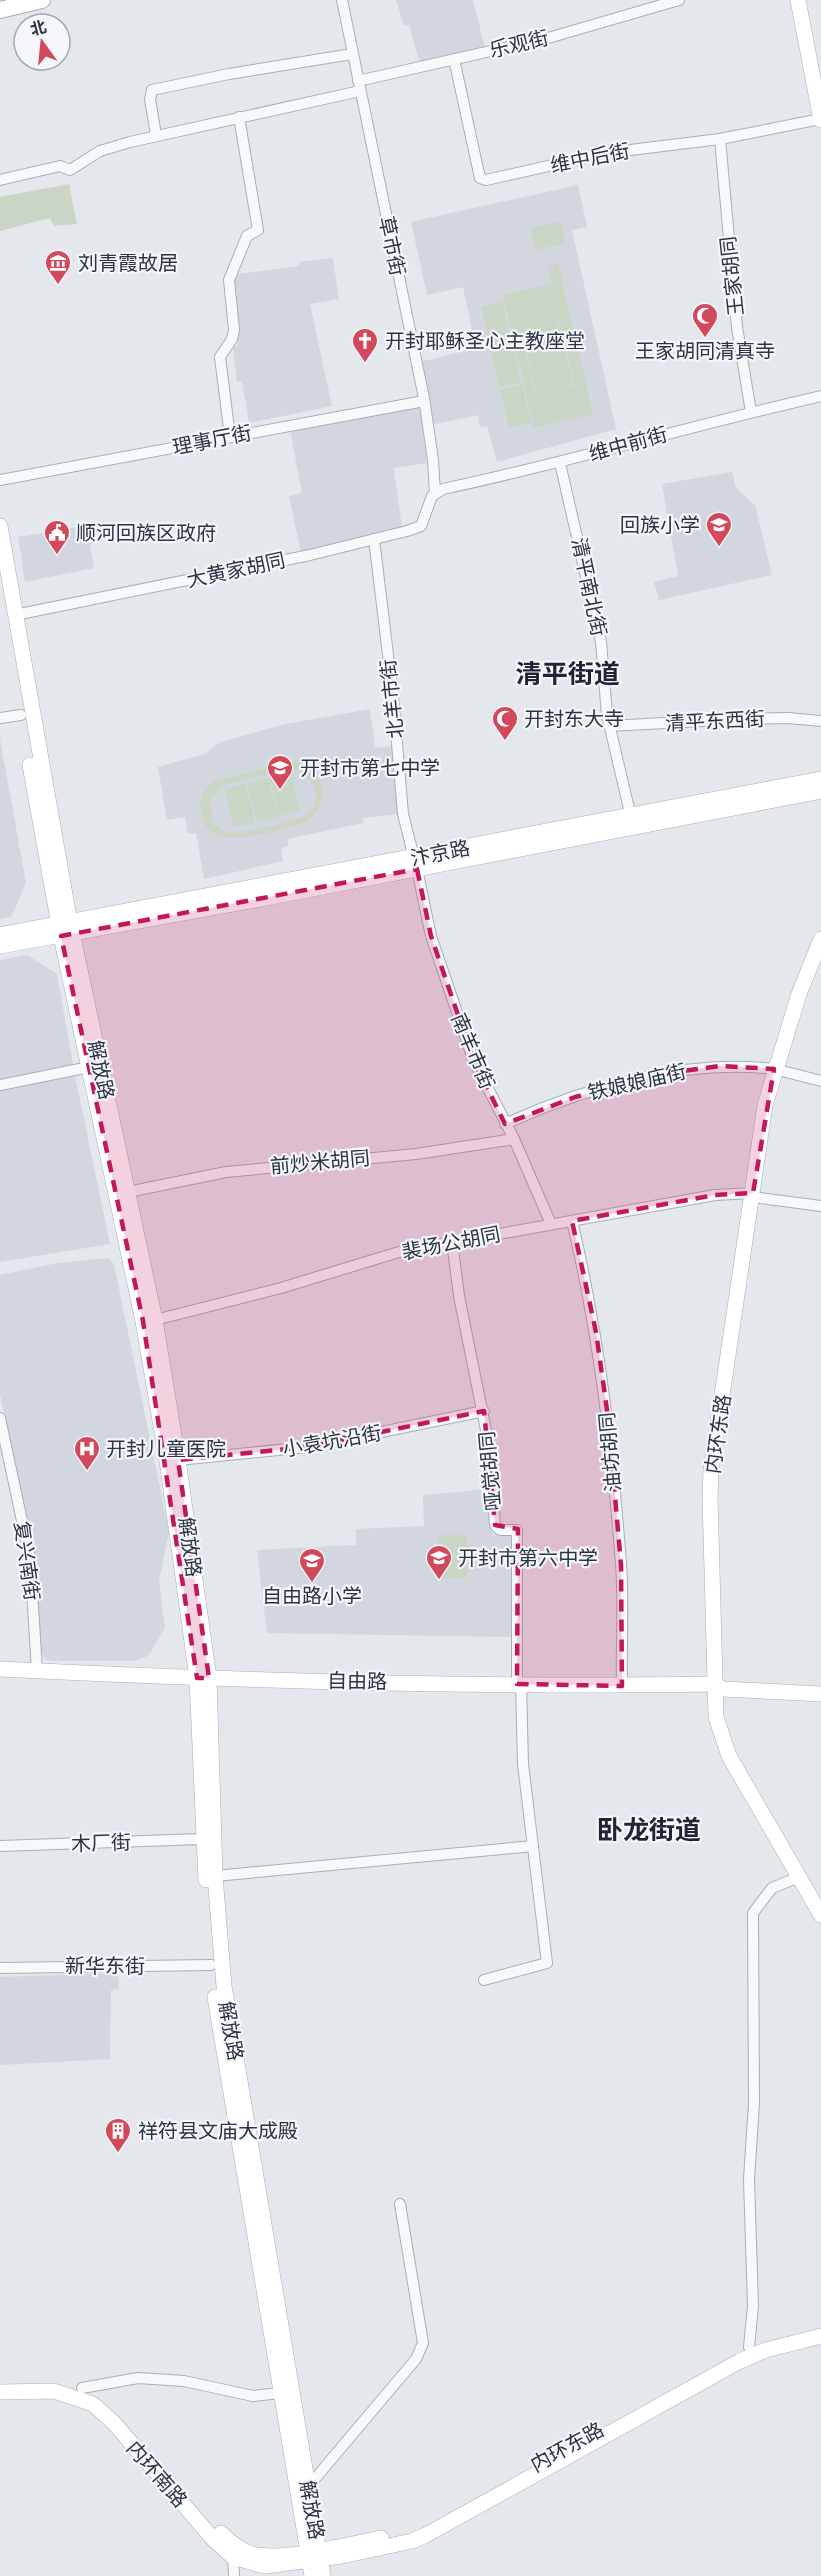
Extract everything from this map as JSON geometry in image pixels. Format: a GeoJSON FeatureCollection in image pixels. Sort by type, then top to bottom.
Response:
{"type":"FeatureCollection","features":[{"type":"Feature","properties":{"kind":"main road"},"geometry":{"type":"LineString","coordinates":[[0,10],[42,0]]}},
{"type":"Feature","properties":{"kind":"main road"},"geometry":{"type":"LineString","coordinates":[[798,0],[821,116]]}},
{"type":"Feature","properties":{"kind":"main road","name":"解放路"},"geometry":{"type":"LineString","coordinates":[[0,526],[88,1067],[147,1344],[203,1678],[202,1839],[211,1965],[280,2393],[315,2562]]}},
{"type":"Feature","properties":{"kind":"main road","name":"解放路"},"geometry":{"type":"LineString","coordinates":[[0,581],[21,715],[65,930],[128,1192],[155,1320],[178,1460],[203,1678],[224,1986],[308,2487],[315,2562]]}},
{"type":"Feature","properties":{"kind":"main road","name":"汴京路"},"geometry":{"type":"LineString","coordinates":[[415,863],[631,817],[821,780]]}},
{"type":"Feature","properties":{"kind":"main road","name":"汴京路"},"geometry":{"type":"LineString","coordinates":[[65,930],[415,863],[821,790]]}},
{"type":"Feature","properties":{"kind":"main road"},"geometry":{"type":"LineString","coordinates":[[0,935],[65,930]]}},
{"type":"Feature","properties":{"kind":"main road"},"geometry":{"type":"LineString","coordinates":[[0,946],[65,930]]}},
{"type":"Feature","properties":{"kind":"main road","name":"内环东路"},"geometry":{"type":"LineString","coordinates":[[778,1070],[799,994],[821,939]]}},
{"type":"Feature","properties":{"kind":"main road","name":"内环东路"},"geometry":{"type":"LineString","coordinates":[[821,960],[765,1105],[756,1196],[719,1471],[720,1685],[724,1716],[737,1752],[821,1898]]}},
{"type":"Feature","properties":{"kind":"main road","name":"自由路"},"geometry":{"type":"LineString","coordinates":[[0,1669],[203,1678],[622,1686],[821,1686]]}},
{"type":"Feature","properties":{"kind":"main road","name":"内环东路"},"geometry":{"type":"LineString","coordinates":[[720,1685],[716,1717],[729,1756],[821,1915]]}},
{"type":"Feature","properties":{"kind":"main road","name":"自由路"},"geometry":{"type":"LineString","coordinates":[[720,1685],[821,1694]]}},
{"type":"Feature","properties":{"kind":"main road","name":"内环东路"},"geometry":{"type":"LineString","coordinates":[[315,2562],[422,2526],[749,2347],[821,2327]]}},
{"type":"Feature","properties":{"kind":"main road","name":"内环东路"},"geometry":{"type":"LineString","coordinates":[[315,2562],[393,2545],[426,2535],[740,2361],[766,2350],[821,2336]]}},
{"type":"Feature","properties":{"kind":"main road","name":"内环南路"},"geometry":{"type":"LineString","coordinates":[[0,2384],[56,2383],[82,2388],[109,2404],[232,2543],[254,2555],[315,2562]]}},
{"type":"Feature","properties":{"kind":"main road","name":"内环南路"},"geometry":{"type":"LineString","coordinates":[[0,2392],[54,2391],[93,2404],[114,2423],[213,2539],[233,2557],[264,2566],[315,2562]]}},
{"type":"Feature","properties":{"kind":"street","name":"草市街"},"geometry":{"type":"LineString","coordinates":[[342,0],[424,401],[434,460],[435,494]]}},
{"type":"Feature","properties":{"kind":"street","name":"乐观街"},"geometry":{"type":"LineString","coordinates":[[0,180],[60,166],[70,170],[100,151],[156,135],[239,117],[454,59],[548,38],[679,0]]}},
{"type":"Feature","properties":{"kind":"street"},"geometry":{"type":"LineString","coordinates":[[156,135],[150,99],[152,90],[352,54]]}},
{"type":"Feature","properties":{"kind":"street","name":"维中后街"},"geometry":{"type":"LineString","coordinates":[[454,59],[482,180],[606,153],[720,139],[821,116]]}},
{"type":"Feature","properties":{"kind":"street"},"geometry":{"type":"LineString","coordinates":[[230,437],[220,357],[221,351],[232,339],[234,330],[229,280],[247,236],[258,230],[239,117]]}},
{"type":"Feature","properties":{"kind":"street","name":"王家胡同"},"geometry":{"type":"LineString","coordinates":[[720,139],[737,327],[751,412]]}},
{"type":"Feature","properties":{"kind":"street","name":"维中前街"},"geometry":{"type":"LineString","coordinates":[[435,494],[442,489],[560,463],[751,412],[821,396]]}},
{"type":"Feature","properties":{"kind":"street","name":"理事厅街"},"geometry":{"type":"LineString","coordinates":[[0,480],[424,401]]}},
{"type":"Feature","properties":{"kind":"street","name":"清平南北街"},"geometry":{"type":"LineString","coordinates":[[560,463],[602,642],[609,726],[631,817]]}},
{"type":"Feature","properties":{"kind":"street","name":"大黄家胡同"},"geometry":{"type":"LineString","coordinates":[[15,615],[374,539],[421,526],[435,494]]}},
{"type":"Feature","properties":{"kind":"street","name":"北羊市街"},"geometry":{"type":"LineString","coordinates":[[374,539],[393,696],[403,814],[415,863]]}},
{"type":"Feature","properties":{"kind":"street"},"geometry":{"type":"LineString","coordinates":[[0,718],[21,715]]}},
{"type":"Feature","properties":{"kind":"street","name":"清平东西街"},"geometry":{"type":"LineString","coordinates":[[609,726],[759,718],[821,722]]}},
{"type":"Feature","properties":{"kind":"street","name":"南羊市街"},"geometry":{"type":"LineString","coordinates":[[415,863],[431,936],[473,1059],[514,1139],[551,1224]]}},
{"type":"Feature","properties":{"kind":"street","name":"铁娘娘庙街"},"geometry":{"type":"LineString","coordinates":[[505,1124],[543,1107],[575,1097],[683,1071],[720,1066],[778,1070],[821,1081]]}},
{"type":"Feature","properties":{"kind":"street"},"geometry":{"type":"LineString","coordinates":[[0,1085],[88,1067]]}},
{"type":"Feature","properties":{"kind":"street","name":"前炒米胡同"},"geometry":{"type":"LineString","coordinates":[[128,1192],[226,1172],[426,1153],[514,1139]]}},
{"type":"Feature","properties":{"kind":"street","name":"裴场公胡同"},"geometry":{"type":"LineString","coordinates":[[155,1320],[281,1288],[399,1252],[715,1195],[756,1196],[821,1206]]}},
{"type":"Feature","properties":{"kind":"street","name":"油坊胡同"},"geometry":{"type":"LineString","coordinates":[[572,1221],[592,1309],[608,1417],[621,1565],[622,1686]]}},
{"type":"Feature","properties":{"kind":"street","name":"哑觉胡同"},"geometry":{"type":"LineString","coordinates":[[452,1242],[459,1296],[484,1411],[495,1525],[500,1530],[517,1530],[519,1684]]}},
{"type":"Feature","properties":{"kind":"street","name":"小袁坑沿街"},"geometry":{"type":"LineString","coordinates":[[178,1460],[308,1447],[484,1411]]}},
{"type":"Feature","properties":{"kind":"street","name":"复兴南街"},"geometry":{"type":"LineString","coordinates":[[0,1418],[30,1558],[37,1671]]}},
{"type":"Feature","properties":{"kind":"street"},"geometry":{"type":"LineString","coordinates":[[484,1980],[547,1963],[523,1764],[519,1684]]}},
{"type":"Feature","properties":{"kind":"street","name":"木厂街"},"geometry":{"type":"LineString","coordinates":[[0,1846],[202,1839]]}},
{"type":"Feature","properties":{"kind":"street"},"geometry":{"type":"LineString","coordinates":[[215,1876],[266,1869],[533,1846]]}},
{"type":"Feature","properties":{"kind":"street"},"geometry":{"type":"LineString","coordinates":[[749,2347],[753,2306],[749,2179],[754,2104],[753,1913],[772,1888],[799,1877]]}},
{"type":"Feature","properties":{"kind":"street","name":"新华东街"},"geometry":{"type":"LineString","coordinates":[[0,1968],[211,1965]]}},
{"type":"Feature","properties":{"kind":"street"},"geometry":{"type":"LineString","coordinates":[[308,2487],[416,2359],[423,2343],[400,2204]]}},
{"type":"Feature","properties":{"kind":"street"},"geometry":{"type":"LineString","coordinates":[[82,2388],[108,2381],[138,2378],[184,2381],[253,2396],[280,2393]]}},
{"type":"Feature","properties":{"kind":"street"},"geometry":{"type":"LineString","coordinates":[[233,2557],[234,2576]]}},
{"type":"Feature","properties":{"kind":"highlighted area"},"geometry":{"type":"Polygon","coordinates":[[[417,869],[431,936],[473,1059],[505,1124],[575,1097],[683,1071],[720,1066],[774,1069],[753,1193],[715,1195],[572,1221],[596,1332],[608,1417],[621,1565],[622,1686],[517,1684],[518,1529],[495,1525],[484,1411],[308,1447],[178,1460],[209,1678],[197,1678],[143,1321],[61,936],[417,869]]]}},
{"type":"Feature","properties":{"kind":"shaded area"},"geometry":{"type":"Polygon","coordinates":[[[396,0],[473,0],[485,48],[420,63],[409,25],[404,26],[396,0]]]}},
{"type":"Feature","properties":{"kind":"shaded area"},"geometry":{"type":"Polygon","coordinates":[[[578,185],[587,227],[572,230],[616,429],[497,462],[487,426],[480,428],[478,415],[431,425],[420,362],[476,348],[463,287],[427,295],[411,222],[578,185]]]}},
{"type":"Feature","properties":{"kind":"shaded area"},"geometry":{"type":"Polygon","coordinates":[[[333,258],[339,299],[310,304],[332,406],[249,423],[242,381],[237,382],[233,347],[238,346],[231,283],[238,274],[299,266],[299,262],[333,258]]]}},
{"type":"Feature","properties":{"kind":"shaded area"},"geometry":{"type":"Polygon","coordinates":[[[420,405],[427,463],[394,468],[402,529],[301,553],[289,496],[302,493],[290,429],[420,405]]]}},
{"type":"Feature","properties":{"kind":"shaded area","name":"回族小学"},"geometry":{"type":"Polygon","coordinates":[[[732,472],[736,488],[755,505],[772,575],[659,600],[654,582],[678,576],[662,484],[732,472]]]}},
{"type":"Feature","properties":{"kind":"shaded area","name":"顺河回族区政府"},"geometry":{"type":"Polygon","coordinates":[[[90,525],[94,543],[90,544],[94,568],[25,582],[18,537],[90,525]]]}},
{"type":"Feature","properties":{"kind":"shaded area","name":"开封市第七中学"},"geometry":{"type":"Polygon","coordinates":[[[370,709],[375,748],[393,746],[399,814],[362,818],[363,823],[287,839],[289,846],[281,848],[283,861],[204,879],[196,833],[188,834],[185,817],[167,820],[158,767],[205,754],[220,742],[286,724],[370,709]]]}},
{"type":"Feature","properties":{"kind":"shaded area"},"geometry":{"type":"Polygon","coordinates":[[[0,739],[26,883],[11,917],[0,919],[0,739]]]}},
{"type":"Feature","properties":{"kind":"shaded area"},"geometry":{"type":"Polygon","coordinates":[[[27,955],[57,974],[76,1081],[110,1244],[0,1262],[0,960],[27,955]]]}},
{"type":"Feature","properties":{"kind":"shaded area","name":"开封儿童医院"},"geometry":{"type":"Polygon","coordinates":[[[108,1258],[114,1264],[169,1532],[159,1581],[165,1628],[148,1656],[133,1661],[47,1660],[40,1651],[34,1555],[0,1394],[0,1275],[58,1263],[108,1258]]]}},
{"type":"Feature","properties":{"kind":"shaded area","name":"开封市第六中学"},"geometry":{"type":"Polygon","coordinates":[[[490,1489],[493,1535],[515,1536],[515,1637],[267,1633],[257,1550],[356,1545],[356,1529],[424,1526],[423,1495],[490,1489]]]}},
{"type":"Feature","properties":{"kind":"shaded area"},"geometry":{"type":"Polygon","coordinates":[[[118,1973],[119,1989],[111,1990],[110,2059],[0,2065],[0,1977],[118,1973]]]}},
{"type":"Feature","properties":{"kind":"green space"},"geometry":{"type":"Polygon","coordinates":[[[69,184],[77,224],[54,226],[50,218],[0,231],[0,197],[69,184]]]}},
{"type":"Feature","properties":{"kind":"green space"},"geometry":{"type":"Polygon","coordinates":[[[561,221],[566,243],[535,250],[530,228],[561,221]]]}},
{"type":"Feature","properties":{"kind":"green space"},"geometry":{"type":"Polygon","coordinates":[[[558,263],[593,414],[534,428],[503,295],[552,284],[548,266],[558,263]],[[558,315],[519,324],[535,394],[575,385],[558,315]]]}},
{"type":"Feature","properties":{"kind":"green space"},"geometry":{"type":"Polygon","coordinates":[[[502,302],[511,340],[490,345],[481,307],[502,302]]]}},
{"type":"Feature","properties":{"kind":"green space"},"geometry":{"type":"Polygon","coordinates":[[[557,316],[573,384],[536,393],[520,324],[557,316]]]}},
{"type":"Feature","properties":{"kind":"green space"},"geometry":{"type":"Polygon","coordinates":[[[512,344],[521,382],[499,387],[491,349],[512,344]]]}},
{"type":"Feature","properties":{"kind":"green space"},"geometry":{"type":"Polygon","coordinates":[[[522,385],[531,423],[509,428],[500,390],[522,385]]]}},
{"type":"Feature","properties":{"kind":"green space"},"geometry":{"type":"Polygon","coordinates":[[[292,761],[312,770],[322,786],[322,795],[315,814],[306,822],[263,834],[230,837],[217,834],[207,827],[201,813],[203,795],[215,781],[292,761]],[[291,768],[224,785],[210,800],[212,820],[222,830],[237,832],[268,827],[304,816],[315,804],[316,796],[311,782],[299,771],[291,768]]]}},
{"type":"Feature","properties":{"kind":"green space"},"geometry":{"type":"Polygon","coordinates":[[[291,773],[300,811],[279,816],[270,778],[291,773]]]}},
{"type":"Feature","properties":{"kind":"green space"},"geometry":{"type":"Polygon","coordinates":[[[268,778],[278,817],[257,822],[247,783],[268,778]]]}},
{"type":"Feature","properties":{"kind":"green space"},"geometry":{"type":"Polygon","coordinates":[[[245,784],[255,822],[234,827],[225,789],[245,784]]]}},
{"type":"Feature","properties":{"kind":"green space"},"geometry":{"type":"Polygon","coordinates":[[[438,1535],[467,1535],[467,1555],[438,1555],[438,1535]]]}},
{"type":"Feature","properties":{"kind":"green space"},"geometry":{"type":"Polygon","coordinates":[[[438,1558],[467,1558],[467,1578],[438,1578],[438,1558]]]}},
{"type":"Feature","properties":{"kind":"place","name":"刘青霞故居"},"geometry":{"type":"Point","coordinates":[58,286]}},
{"type":"Feature","properties":{"kind":"place","name":"王家胡同清真寺"},"geometry":{"type":"Point","coordinates":[705,339]}},
{"type":"Feature","properties":{"kind":"place","name":"开封耶稣圣心主教座堂"},"geometry":{"type":"Point","coordinates":[365,364]}},
{"type":"Feature","properties":{"kind":"place","name":"回族小学"},"geometry":{"type":"Point","coordinates":[719,548]}},
{"type":"Feature","properties":{"kind":"place","name":"顺河回族区政府"},"geometry":{"type":"Point","coordinates":[57,556]}},
{"type":"Feature","properties":{"kind":"place","name":"开封东大寺"},"geometry":{"type":"Point","coordinates":[505,742]}},
{"type":"Feature","properties":{"kind":"place","name":"开封市第七中学"},"geometry":{"type":"Point","coordinates":[280,791]}},
{"type":"Feature","properties":{"kind":"place","name":"开封儿童医院"},"geometry":{"type":"Point","coordinates":[87,1472]}},
{"type":"Feature","properties":{"kind":"place","name":"开封市第六中学"},"geometry":{"type":"Point","coordinates":[439,1581]}},
{"type":"Feature","properties":{"kind":"place","name":"自由路小学"},"geometry":{"type":"Point","coordinates":[312,1584]}},
{"type":"Feature","properties":{"kind":"place","name":"祥符县文庙大成殿"},"geometry":{"type":"Point","coordinates":[118,2154]}},
{"type":"Feature","properties":{"kind":"district","name":"清平街道"},"geometry":{"type":"Point","coordinates":[568,673]}},
{"type":"Feature","properties":{"kind":"district","name":"卧龙街道"},"geometry":{"type":"Point","coordinates":[649,1829]}}]}
